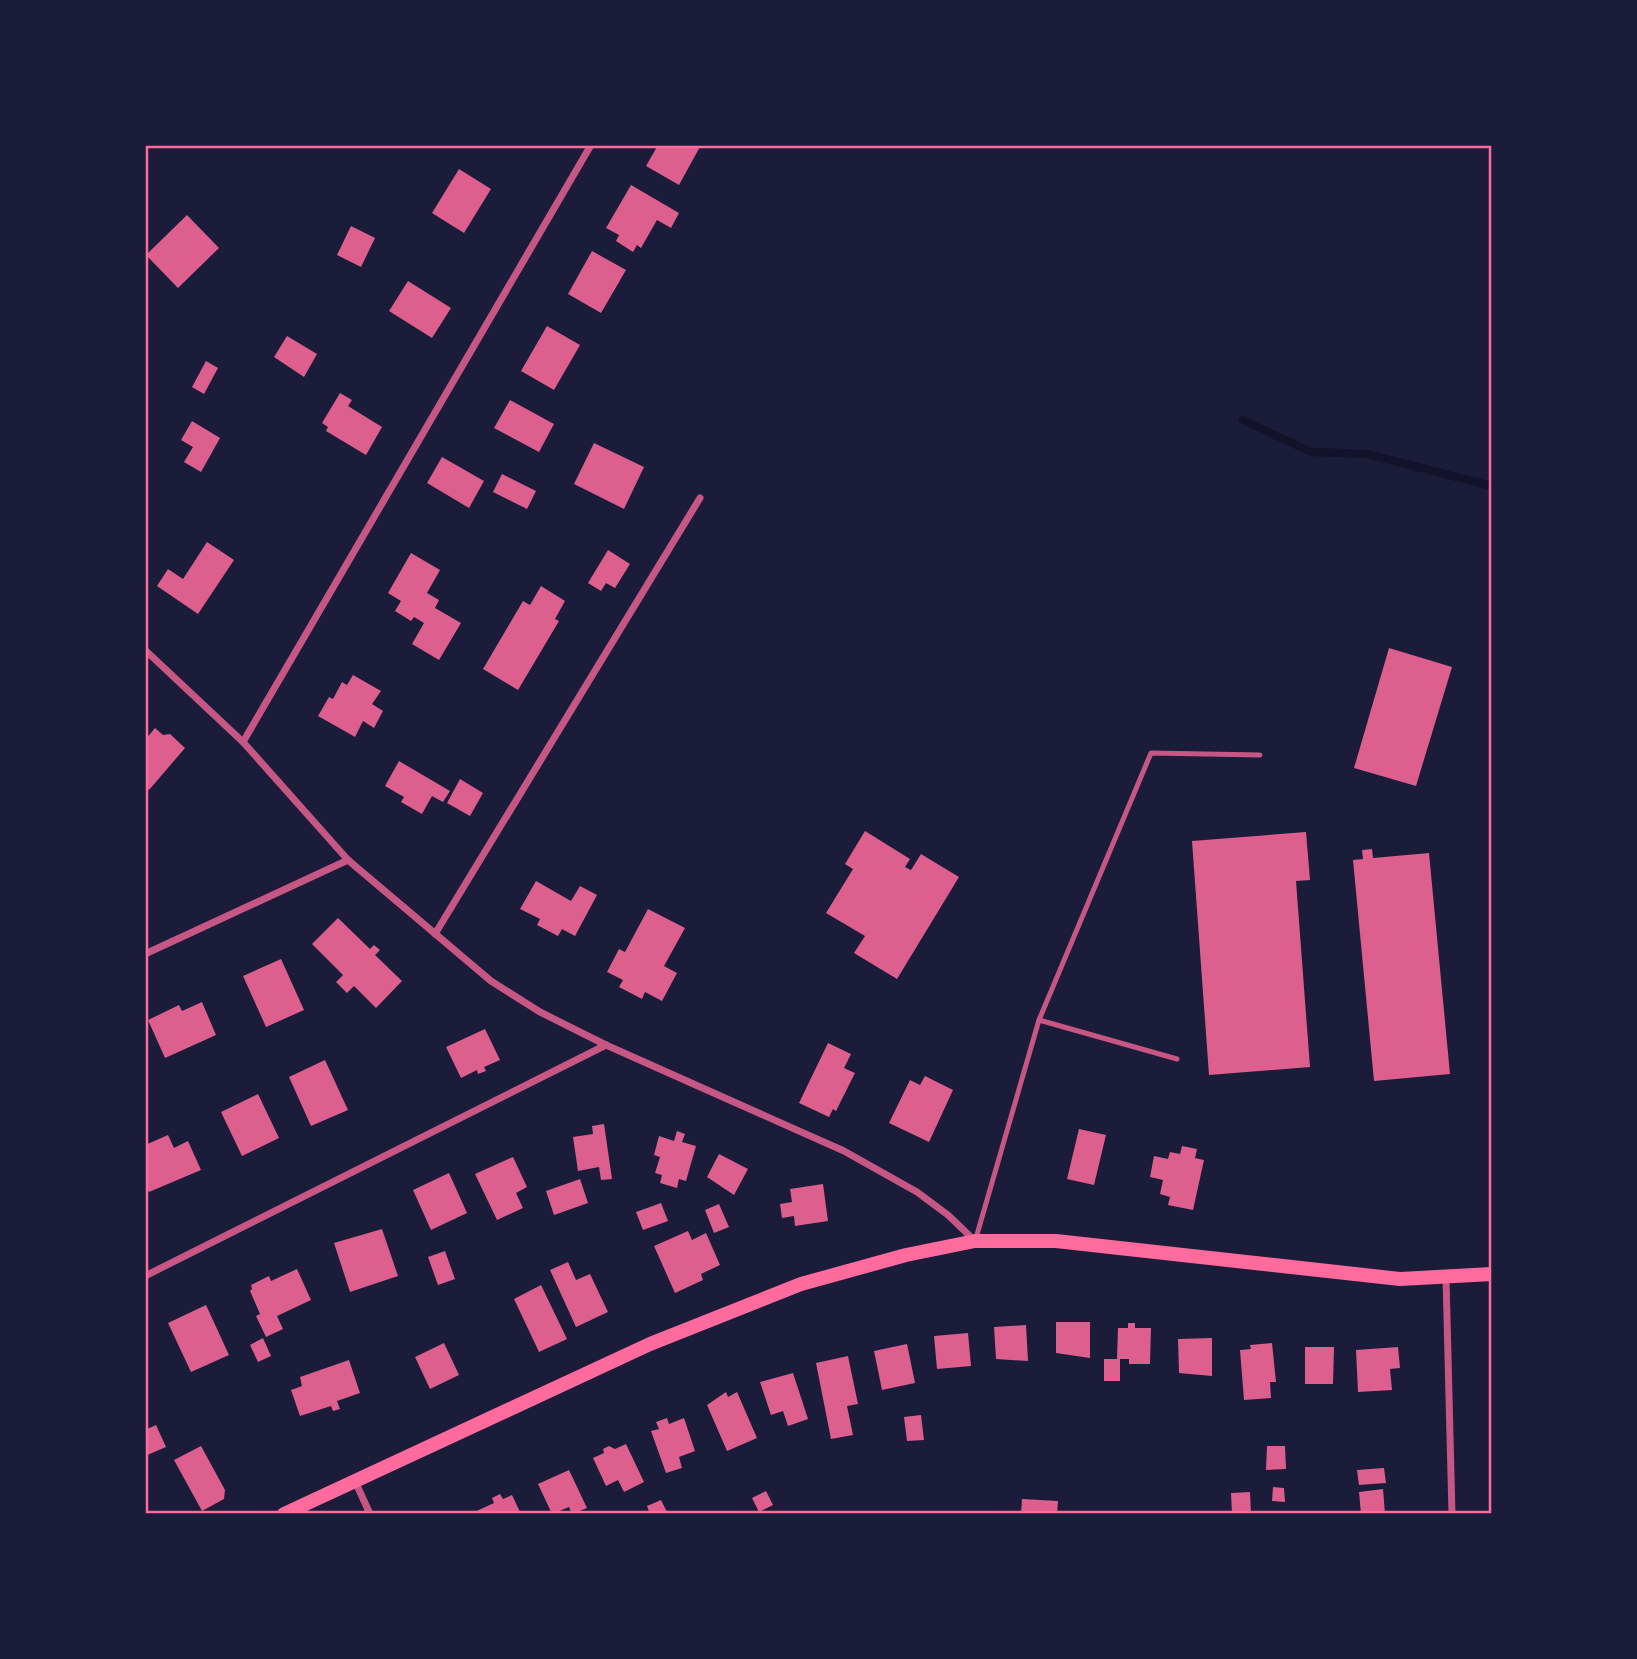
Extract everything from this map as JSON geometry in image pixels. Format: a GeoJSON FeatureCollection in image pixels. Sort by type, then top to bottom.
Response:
{"type":"FeatureCollection","features":[{"type":"Feature","properties":{"kind":"main road"},"geometry":{"type":"LineString","coordinates":[[284,1514],[650,1344],[801,1284],[906,1255],[975,1241],[1056,1241],[1360,1276],[1446,1278],[1492,1274]]}},
{"type":"Feature","properties":{"kind":"street"},"geometry":{"type":"LineString","coordinates":[[243,742],[592,145]]}},
{"type":"Feature","properties":{"kind":"street"},"geometry":{"type":"LineString","coordinates":[[435,934],[700,498]]}},
{"type":"Feature","properties":{"kind":"street"},"geometry":{"type":"LineString","coordinates":[[145,650],[243,742],[348,860],[491,981],[540,1012],[606,1045],[844,1151],[917,1192],[948,1215],[975,1241]]}},
{"type":"Feature","properties":{"kind":"street"},"geometry":{"type":"LineString","coordinates":[[145,954],[348,860]]}},
{"type":"Feature","properties":{"kind":"street"},"geometry":{"type":"LineString","coordinates":[[145,1276],[606,1045]]}},
{"type":"Feature","properties":{"kind":"street"},"geometry":{"type":"LineString","coordinates":[[1446,1278],[1452,1514]]}},
{"type":"Feature","properties":{"kind":"street"},"geometry":{"type":"LineString","coordinates":[[355,1481],[370,1514]]}},
{"type":"Feature","properties":{"kind":"lane"},"geometry":{"type":"LineString","coordinates":[[975,1241],[1039,1020],[1151,753],[1260,755]]}},
{"type":"Feature","properties":{"kind":"lane"},"geometry":{"type":"LineString","coordinates":[[1039,1020],[1177,1059]]}},
{"type":"Feature","properties":{"kind":"building"},"geometry":{"type":"Polygon","coordinates":[[[658,145],[701,145],[679,185],[646,166],[658,145]]]}},
{"type":"Feature","properties":{"kind":"building"},"geometry":{"type":"Polygon","coordinates":[[[459,169],[491,189],[464,233],[432,213],[459,169]]]}},
{"type":"Feature","properties":{"kind":"building"},"geometry":{"type":"Polygon","coordinates":[[[631,185],[679,213],[671,228],[657,220],[641,248],[637,245],[633,252],[616,241],[619,235],[606,228],[631,185]]]}},
{"type":"Feature","properties":{"kind":"building"},"geometry":{"type":"Polygon","coordinates":[[[187,215],[219,248],[178,288],[146,255],[187,215]]]}},
{"type":"Feature","properties":{"kind":"building"},"geometry":{"type":"Polygon","coordinates":[[[351,226],[375,238],[361,267],[337,255],[351,226]]]}},
{"type":"Feature","properties":{"kind":"building"},"geometry":{"type":"Polygon","coordinates":[[[592,251],[626,270],[601,313],[568,294],[592,251]]]}},
{"type":"Feature","properties":{"kind":"building"},"geometry":{"type":"Polygon","coordinates":[[[408,281],[451,308],[432,338],[389,311],[408,281]]]}},
{"type":"Feature","properties":{"kind":"building"},"geometry":{"type":"Polygon","coordinates":[[[547,326],[580,345],[554,390],[521,371],[547,326]]]}},
{"type":"Feature","properties":{"kind":"building"},"geometry":{"type":"Polygon","coordinates":[[[287,336],[317,354],[304,377],[274,357],[287,336]]]}},
{"type":"Feature","properties":{"kind":"building"},"geometry":{"type":"Polygon","coordinates":[[[206,361],[218,368],[204,394],[192,387],[206,361]]]}},
{"type":"Feature","properties":{"kind":"building"},"geometry":{"type":"Polygon","coordinates":[[[340,393],[352,400],[348,406],[382,427],[366,455],[326,431],[328,427],[322,423],[340,393]]]}},
{"type":"Feature","properties":{"kind":"building"},"geometry":{"type":"Polygon","coordinates":[[[510,400],[554,424],[539,452],[494,428],[510,400]]]}},
{"type":"Feature","properties":{"kind":"building"},"geometry":{"type":"Polygon","coordinates":[[[192,421],[220,438],[201,472],[184,462],[193,447],[181,440],[192,421]]]}},
{"type":"Feature","properties":{"kind":"building"},"geometry":{"type":"Polygon","coordinates":[[[594,443],[644,467],[624,509],[574,484],[594,443]]]}},
{"type":"Feature","properties":{"kind":"building"},"geometry":{"type":"Polygon","coordinates":[[[442,457],[484,481],[469,508],[427,483],[442,457]]]}},
{"type":"Feature","properties":{"kind":"building"},"geometry":{"type":"Polygon","coordinates":[[[502,474],[536,491],[527,509],[493,492],[502,474]]]}},
{"type":"Feature","properties":{"kind":"building"},"geometry":{"type":"Polygon","coordinates":[[[207,542],[234,560],[198,614],[157,586],[168,569],[183,579],[207,542]]]}},
{"type":"Feature","properties":{"kind":"building"},"geometry":{"type":"Polygon","coordinates":[[[608,550],[630,564],[615,588],[606,583],[601,591],[588,583],[608,550]]]}},
{"type":"Feature","properties":{"kind":"building"},"geometry":{"type":"Polygon","coordinates":[[[411,553],[440,570],[427,593],[439,600],[435,608],[461,623],[439,660],[412,644],[424,623],[414,617],[411,621],[395,611],[401,601],[388,593],[411,553]]]}},
{"type":"Feature","properties":{"kind":"building"},"geometry":{"type":"Polygon","coordinates":[[[541,586],[565,601],[555,619],[559,621],[518,690],[483,669],[523,601],[530,605],[541,586]]]}},
{"type":"Feature","properties":{"kind":"building"},"geometry":{"type":"Polygon","coordinates":[[[1389,648],[1452,667],[1416,786],[1354,768],[1389,648]]]}},
{"type":"Feature","properties":{"kind":"building"},"geometry":{"type":"Polygon","coordinates":[[[353,675],[381,691],[372,704],[383,711],[374,728],[363,721],[355,737],[318,716],[329,697],[333,699],[342,682],[347,685],[353,675]]]}},
{"type":"Feature","properties":{"kind":"building"},"geometry":{"type":"Polygon","coordinates":[[[155,728],[163,735],[170,734],[185,748],[149,790],[145,786],[145,740],[155,728]]]}},
{"type":"Feature","properties":{"kind":"building"},"geometry":{"type":"Polygon","coordinates":[[[399,761],[450,791],[443,802],[432,796],[422,814],[401,802],[404,797],[385,786],[399,761]]]}},
{"type":"Feature","properties":{"kind":"building"},"geometry":{"type":"Polygon","coordinates":[[[460,779],[483,793],[470,816],[447,803],[460,779]]]}},
{"type":"Feature","properties":{"kind":"building"},"geometry":{"type":"Polygon","coordinates":[[[865,831],[910,859],[905,867],[911,870],[921,854],[959,877],[897,979],[854,953],[865,936],[826,913],[853,869],[845,864],[865,831]]]}},
{"type":"Feature","properties":{"kind":"building"},"geometry":{"type":"Polygon","coordinates":[[[1306,832],[1310,880],[1296,881],[1310,1067],[1209,1075],[1192,841],[1306,832]]]}},
{"type":"Feature","properties":{"kind":"building"},"geometry":{"type":"Polygon","coordinates":[[[1372,849],[1373,858],[1429,853],[1450,1074],[1374,1081],[1353,860],[1363,859],[1362,850],[1372,849]]]}},
{"type":"Feature","properties":{"kind":"building"},"geometry":{"type":"Polygon","coordinates":[[[536,881],[571,901],[580,886],[597,895],[575,936],[562,929],[558,936],[537,925],[540,919],[520,909],[536,881]]]}},
{"type":"Feature","properties":{"kind":"building"},"geometry":{"type":"Polygon","coordinates":[[[648,909],[685,928],[664,966],[677,973],[662,1001],[645,992],[642,999],[619,987],[623,980],[607,972],[619,949],[625,952],[648,909]]]}},
{"type":"Feature","properties":{"kind":"building"},"geometry":{"type":"Polygon","coordinates":[[[338,918],[370,949],[374,945],[380,950],[375,955],[402,981],[376,1008],[354,986],[347,993],[336,982],[343,975],[312,944],[338,918]]]}},
{"type":"Feature","properties":{"kind":"building"},"geometry":{"type":"Polygon","coordinates":[[[281,959],[304,1010],[266,1027],[243,976],[281,959]]]}},
{"type":"Feature","properties":{"kind":"building"},"geometry":{"type":"Polygon","coordinates":[[[202,1002],[216,1035],[165,1058],[148,1020],[179,1005],[182,1011],[202,1002]]]}},
{"type":"Feature","properties":{"kind":"building"},"geometry":{"type":"Polygon","coordinates":[[[485,1029],[500,1060],[484,1067],[486,1071],[478,1074],[477,1070],[461,1078],[446,1047],[485,1029]]]}},
{"type":"Feature","properties":{"kind":"building"},"geometry":{"type":"Polygon","coordinates":[[[828,1043],[851,1054],[844,1068],[855,1073],[836,1111],[833,1109],[829,1117],[799,1103],[828,1043]]]}},
{"type":"Feature","properties":{"kind":"building"},"geometry":{"type":"Polygon","coordinates":[[[325,1060],[348,1110],[311,1126],[289,1077],[325,1060]]]}},
{"type":"Feature","properties":{"kind":"building"},"geometry":{"type":"Polygon","coordinates":[[[925,1076],[953,1090],[929,1142],[889,1123],[910,1080],[920,1085],[925,1076]]]}},
{"type":"Feature","properties":{"kind":"building"},"geometry":{"type":"Polygon","coordinates":[[[258,1094],[279,1138],[242,1156],[221,1112],[258,1094]]]}},
{"type":"Feature","properties":{"kind":"building"},"geometry":{"type":"Polygon","coordinates":[[[604,1124],[612,1179],[601,1180],[599,1167],[578,1171],[573,1137],[593,1134],[592,1126],[604,1124]]]}},
{"type":"Feature","properties":{"kind":"building"},"geometry":{"type":"Polygon","coordinates":[[[1079,1129],[1106,1135],[1094,1185],[1067,1179],[1079,1129]]]}},
{"type":"Feature","properties":{"kind":"building"},"geometry":{"type":"Polygon","coordinates":[[[677,1131],[685,1134],[682,1142],[696,1146],[686,1181],[679,1179],[677,1188],[660,1183],[662,1175],[655,1173],[660,1157],[654,1155],[659,1136],[674,1141],[677,1131]]]}},
{"type":"Feature","properties":{"kind":"building"},"geometry":{"type":"Polygon","coordinates":[[[168,1135],[174,1148],[188,1141],[201,1170],[149,1192],[145,1184],[145,1145],[168,1135]]]}},
{"type":"Feature","properties":{"kind":"building"},"geometry":{"type":"Polygon","coordinates":[[[1182,1146],[1197,1149],[1195,1158],[1204,1160],[1193,1210],[1168,1205],[1170,1197],[1160,1194],[1163,1180],[1150,1177],[1154,1156],[1168,1159],[1170,1152],[1180,1154],[1182,1146]]]}},
{"type":"Feature","properties":{"kind":"building"},"geometry":{"type":"Polygon","coordinates":[[[719,1154],[748,1169],[734,1195],[707,1177],[719,1154]]]}},
{"type":"Feature","properties":{"kind":"building"},"geometry":{"type":"Polygon","coordinates":[[[513,1157],[527,1187],[516,1193],[523,1208],[497,1220],[475,1174],[513,1157]]]}},
{"type":"Feature","properties":{"kind":"building"},"geometry":{"type":"Polygon","coordinates":[[[449,1173],[467,1213],[431,1230],[413,1190],[449,1173]]]}},
{"type":"Feature","properties":{"kind":"building"},"geometry":{"type":"Polygon","coordinates":[[[580,1179],[588,1203],[554,1215],[546,1191],[580,1179]]]}},
{"type":"Feature","properties":{"kind":"building"},"geometry":{"type":"Polygon","coordinates":[[[823,1184],[828,1221],[795,1226],[794,1216],[782,1218],[780,1204],[792,1202],[790,1189],[823,1184]]]}},
{"type":"Feature","properties":{"kind":"building"},"geometry":{"type":"Polygon","coordinates":[[[661,1203],[668,1221],[643,1230],[636,1212],[661,1203]]]}},
{"type":"Feature","properties":{"kind":"building"},"geometry":{"type":"Polygon","coordinates":[[[719,1204],[729,1227],[714,1233],[705,1210],[719,1204]]]}},
{"type":"Feature","properties":{"kind":"building"},"geometry":{"type":"Polygon","coordinates":[[[382,1229],[398,1276],[350,1292],[334,1243],[382,1229]]]}},
{"type":"Feature","properties":{"kind":"building"},"geometry":{"type":"Polygon","coordinates":[[[688,1231],[692,1240],[706,1233],[720,1265],[701,1274],[703,1280],[675,1293],[654,1246],[688,1231]]]}},
{"type":"Feature","properties":{"kind":"building"},"geometry":{"type":"Polygon","coordinates":[[[445,1251],[455,1279],[438,1285],[428,1257],[445,1251]]]}},
{"type":"Feature","properties":{"kind":"building"},"geometry":{"type":"Polygon","coordinates":[[[568,1262],[576,1280],[590,1274],[608,1312],[576,1327],[550,1270],[568,1262]]]}},
{"type":"Feature","properties":{"kind":"building"},"geometry":{"type":"Polygon","coordinates":[[[297,1269],[311,1300],[277,1316],[283,1329],[266,1337],[256,1316],[260,1314],[250,1291],[251,1285],[269,1276],[271,1281],[297,1269]]]}},
{"type":"Feature","properties":{"kind":"building"},"geometry":{"type":"Polygon","coordinates":[[[541,1285],[567,1339],[539,1352],[514,1299],[541,1285]]]}},
{"type":"Feature","properties":{"kind":"building"},"geometry":{"type":"Polygon","coordinates":[[[206,1305],[229,1355],[191,1372],[168,1323],[206,1305]]]}},
{"type":"Feature","properties":{"kind":"building"},"geometry":{"type":"Polygon","coordinates":[[[1056,1322],[1090,1322],[1090,1358],[1056,1353],[1056,1322]]]}},
{"type":"Feature","properties":{"kind":"building"},"geometry":{"type":"Polygon","coordinates":[[[1128,1323],[1135,1323],[1135,1328],[1151,1328],[1150,1364],[1129,1364],[1129,1359],[1120,1359],[1120,1381],[1104,1381],[1104,1359],[1117,1359],[1118,1328],[1128,1328],[1128,1323]]]}},
{"type":"Feature","properties":{"kind":"building"},"geometry":{"type":"Polygon","coordinates":[[[1026,1325],[1028,1361],[996,1359],[994,1327],[1026,1325]]]}},
{"type":"Feature","properties":{"kind":"building"},"geometry":{"type":"Polygon","coordinates":[[[968,1333],[971,1366],[937,1369],[934,1336],[968,1333]]]}},
{"type":"Feature","properties":{"kind":"building"},"geometry":{"type":"Polygon","coordinates":[[[263,1338],[271,1356],[258,1362],[250,1345],[263,1338]]]}},
{"type":"Feature","properties":{"kind":"building"},"geometry":{"type":"Polygon","coordinates":[[[1212,1338],[1212,1376],[1179,1373],[1178,1339],[1212,1338]]]}},
{"type":"Feature","properties":{"kind":"building"},"geometry":{"type":"Polygon","coordinates":[[[444,1343],[459,1375],[430,1389],[415,1357],[444,1343]]]}},
{"type":"Feature","properties":{"kind":"building"},"geometry":{"type":"Polygon","coordinates":[[[1272,1343],[1276,1382],[1270,1382],[1271,1398],[1244,1400],[1240,1350],[1251,1349],[1250,1345],[1272,1343]]]}},
{"type":"Feature","properties":{"kind":"building"},"geometry":{"type":"Polygon","coordinates":[[[907,1344],[915,1383],[882,1390],[874,1351],[907,1344]]]}},
{"type":"Feature","properties":{"kind":"building"},"geometry":{"type":"Polygon","coordinates":[[[1305,1347],[1334,1347],[1333,1384],[1305,1384],[1305,1347]]]}},
{"type":"Feature","properties":{"kind":"building"},"geometry":{"type":"Polygon","coordinates":[[[1398,1347],[1400,1368],[1390,1369],[1392,1390],[1358,1392],[1356,1350],[1398,1347]]]}},
{"type":"Feature","properties":{"kind":"building"},"geometry":{"type":"Polygon","coordinates":[[[848,1356],[858,1404],[847,1406],[853,1435],[831,1439],[816,1363],[848,1356]]]}},
{"type":"Feature","properties":{"kind":"building"},"geometry":{"type":"Polygon","coordinates":[[[349,1360],[360,1393],[337,1401],[340,1409],[333,1411],[331,1406],[300,1416],[291,1390],[302,1386],[300,1377],[349,1360]]]}},
{"type":"Feature","properties":{"kind":"building"},"geometry":{"type":"Polygon","coordinates":[[[793,1373],[808,1419],[788,1426],[783,1411],[771,1415],[760,1382],[793,1373]]]}},
{"type":"Feature","properties":{"kind":"building"},"geometry":{"type":"Polygon","coordinates":[[[726,1392],[728,1397],[737,1392],[757,1438],[727,1451],[707,1405],[726,1392]]]}},
{"type":"Feature","properties":{"kind":"building"},"geometry":{"type":"Polygon","coordinates":[[[921,1415],[924,1440],[907,1441],[904,1417],[921,1415]]]}},
{"type":"Feature","properties":{"kind":"building"},"geometry":{"type":"Polygon","coordinates":[[[667,1418],[669,1424],[684,1418],[695,1451],[679,1457],[682,1468],[666,1473],[651,1431],[659,1429],[656,1422],[667,1418]]]}},
{"type":"Feature","properties":{"kind":"building"},"geometry":{"type":"Polygon","coordinates":[[[156,1425],[166,1447],[145,1456],[145,1430],[156,1425]]]}},
{"type":"Feature","properties":{"kind":"building"},"geometry":{"type":"Polygon","coordinates":[[[626,1444],[644,1482],[624,1492],[618,1480],[606,1486],[593,1458],[604,1453],[603,1449],[609,1446],[615,1449],[626,1444]]]}},
{"type":"Feature","properties":{"kind":"building"},"geometry":{"type":"Polygon","coordinates":[[[201,1446],[225,1490],[224,1499],[202,1511],[174,1460],[201,1446]]]}},
{"type":"Feature","properties":{"kind":"building"},"geometry":{"type":"Polygon","coordinates":[[[1267,1446],[1285,1446],[1286,1469],[1266,1470],[1267,1446]]]}},
{"type":"Feature","properties":{"kind":"building"},"geometry":{"type":"Polygon","coordinates":[[[1384,1468],[1386,1483],[1359,1485],[1357,1470],[1384,1468]]]}},
{"type":"Feature","properties":{"kind":"building"},"geometry":{"type":"Polygon","coordinates":[[[569,1470],[587,1508],[572,1514],[569,1507],[552,1514],[538,1484],[569,1470]]]}},
{"type":"Feature","properties":{"kind":"building"},"geometry":{"type":"Polygon","coordinates":[[[1273,1487],[1284,1488],[1285,1502],[1272,1501],[1273,1487]]]}},
{"type":"Feature","properties":{"kind":"building"},"geometry":{"type":"Polygon","coordinates":[[[1383,1489],[1385,1514],[1361,1514],[1359,1492],[1383,1489]]]}},
{"type":"Feature","properties":{"kind":"building"},"geometry":{"type":"Polygon","coordinates":[[[766,1491],[773,1505],[759,1512],[752,1498],[766,1491]]]}},
{"type":"Feature","properties":{"kind":"building"},"geometry":{"type":"Polygon","coordinates":[[[1250,1492],[1251,1514],[1232,1514],[1231,1493],[1250,1492]]]}},
{"type":"Feature","properties":{"kind":"building"},"geometry":{"type":"Polygon","coordinates":[[[500,1494],[503,1499],[512,1495],[521,1514],[470,1514],[494,1503],[492,1498],[500,1494]]]}},
{"type":"Feature","properties":{"kind":"building"},"geometry":{"type":"Polygon","coordinates":[[[1022,1499],[1058,1501],[1057,1514],[1021,1514],[1022,1499]]]}},
{"type":"Feature","properties":{"kind":"building"},"geometry":{"type":"Polygon","coordinates":[[[661,1500],[668,1514],[650,1514],[647,1506],[661,1500]]]}},
{"type":"Feature","properties":{"kind":"waterway"},"geometry":{"type":"LineString","coordinates":[[1243,420],[1311,452],[1367,454],[1492,486]]}}]}
